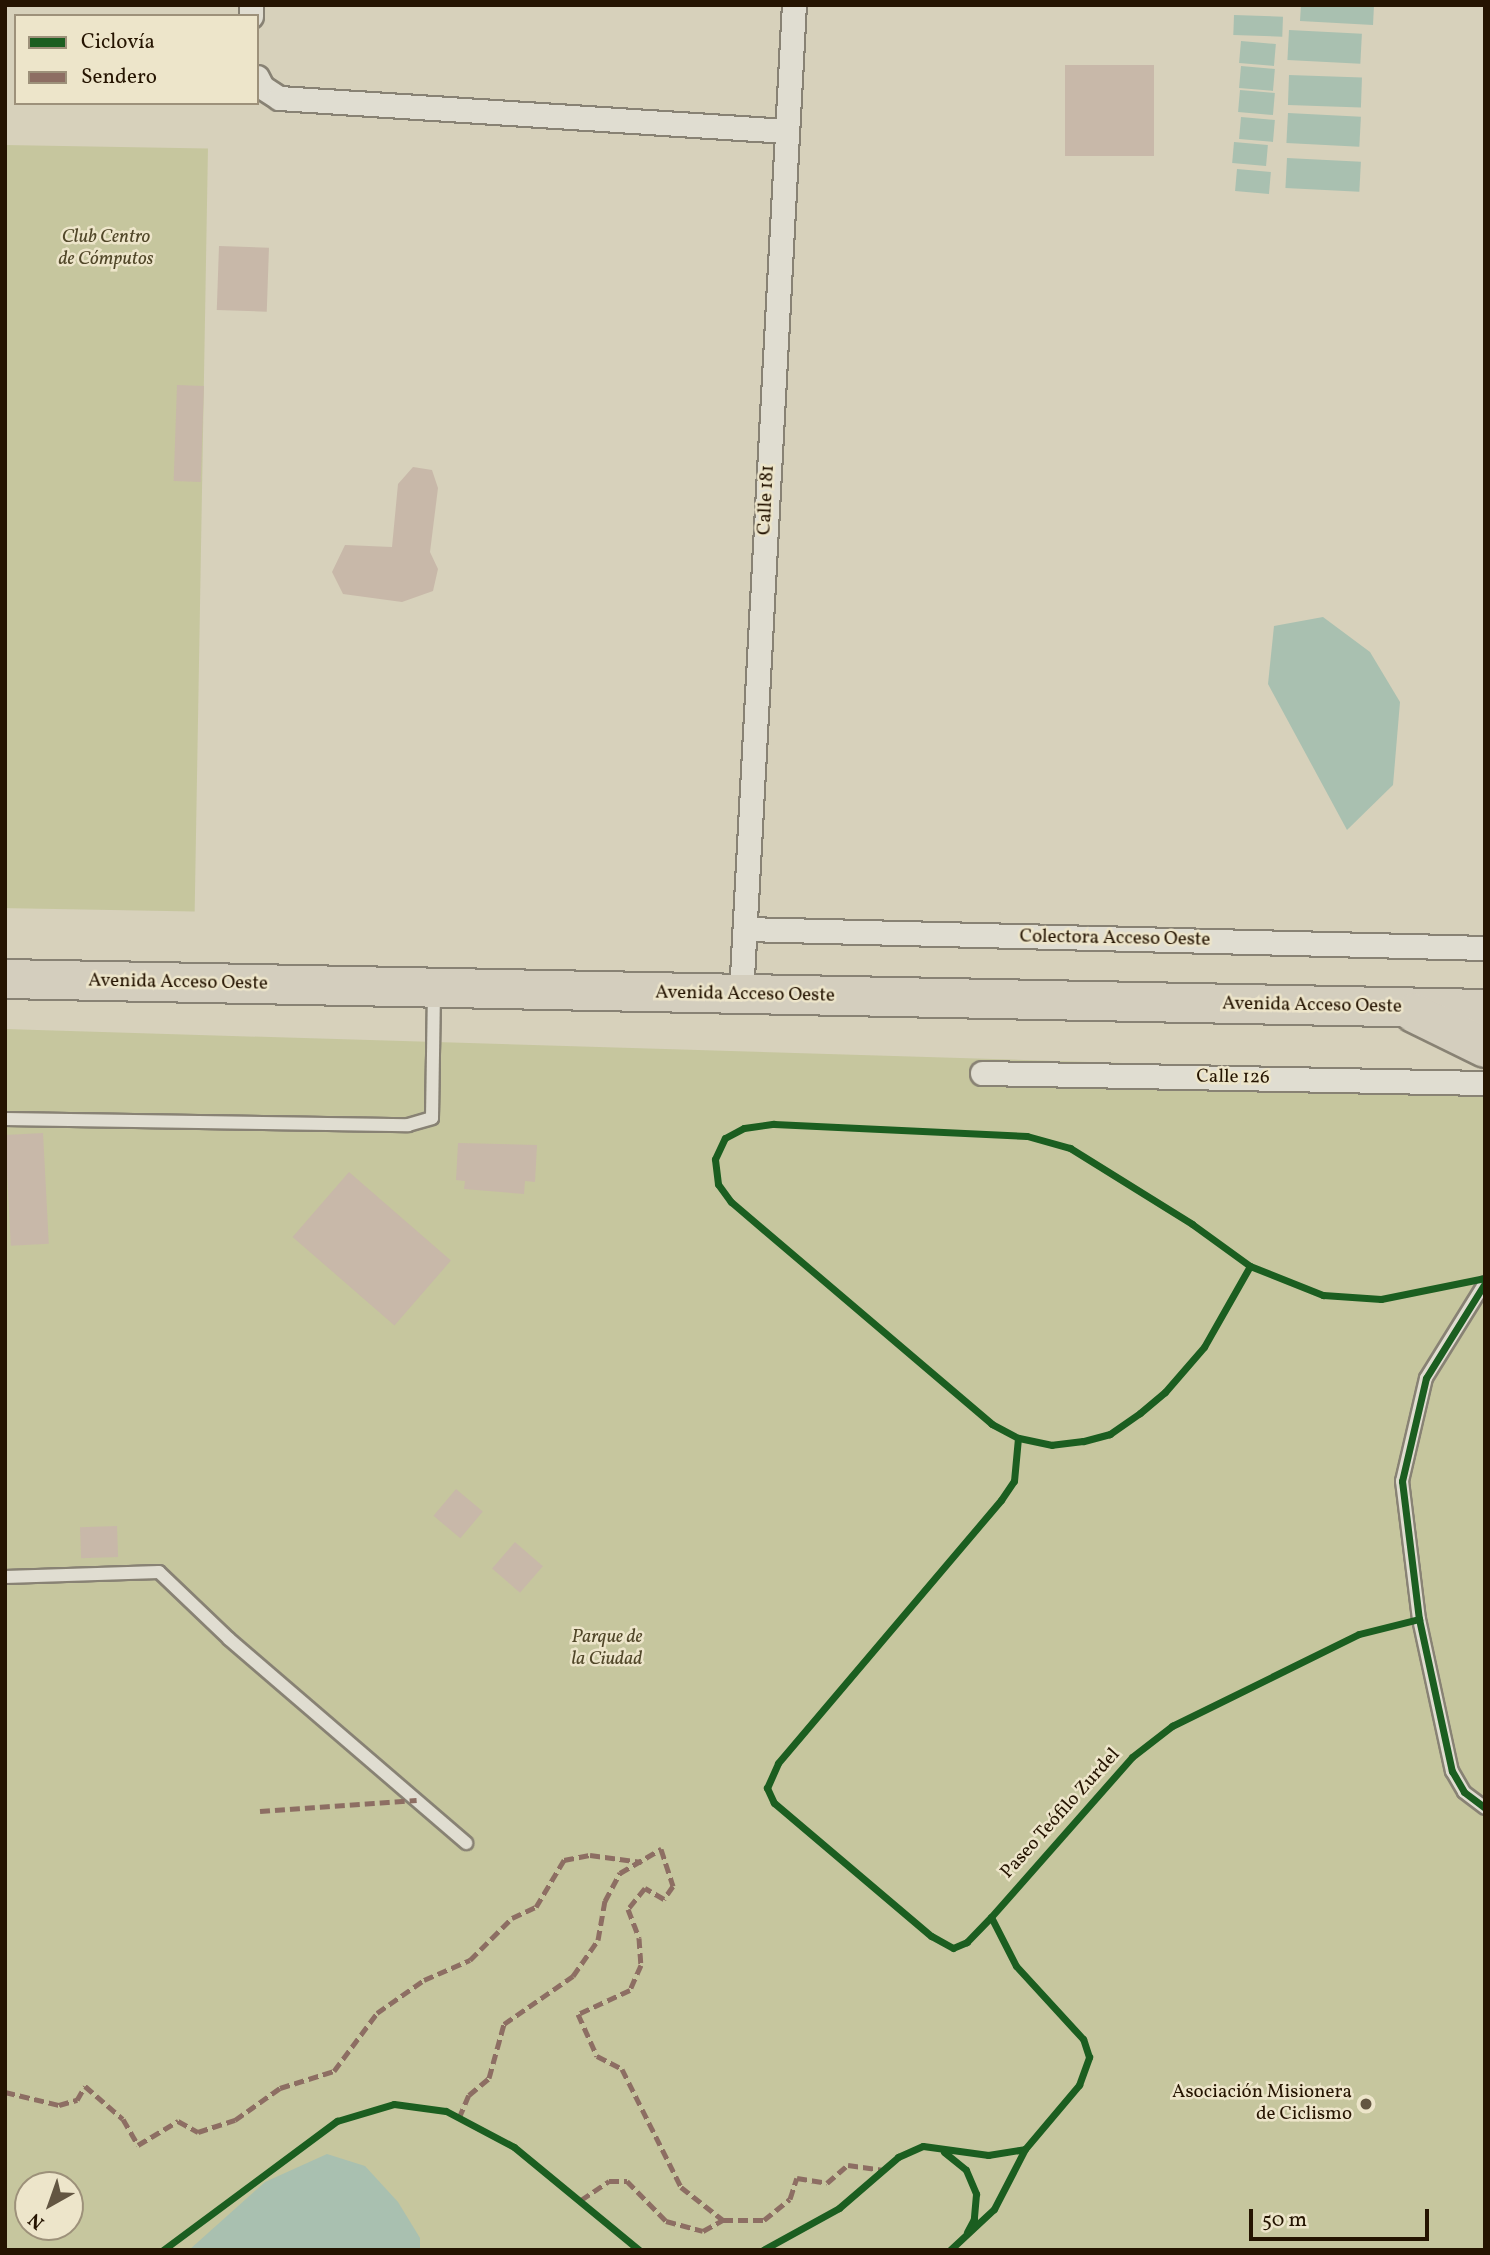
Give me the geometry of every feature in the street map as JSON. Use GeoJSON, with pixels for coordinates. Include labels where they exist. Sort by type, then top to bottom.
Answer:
{"type":"FeatureCollection","features":[{"type":"Feature","properties":{"kind":"highway","name":"Avenida Acceso Oeste"},"geometry":{"type":"LineString","coordinates":[[5,979],[1485,1009]]}},
{"type":"Feature","properties":{"kind":"highway"},"geometry":{"type":"LineString","coordinates":[[1403,1007],[1485,1048]]}},
{"type":"Feature","properties":{"kind":"street","name":"Calle 181"},"geometry":{"type":"LineString","coordinates":[[741,995],[794,5]]}},
{"type":"Feature","properties":{"kind":"street"},"geometry":{"type":"LineString","coordinates":[[259,82],[261,87],[279,98],[787,131]]}},
{"type":"Feature","properties":{"kind":"street","name":"Colectora Acceso Oeste"},"geometry":{"type":"LineString","coordinates":[[745,929],[1485,948]]}},
{"type":"Feature","properties":{"kind":"street","name":"Calle 126"},"geometry":{"type":"LineString","coordinates":[[982,1073],[1485,1083]]}},
{"type":"Feature","properties":{"kind":"lane"},"geometry":{"type":"LineString","coordinates":[[5,1119],[408,1125],[432,1118],[434,989]]}},
{"type":"Feature","properties":{"kind":"lane"},"geometry":{"type":"LineString","coordinates":[[1485,1283],[1426,1378],[1402,1481],[1419,1619],[1452,1771],[1464,1793],[1485,1808]]}},
{"type":"Feature","properties":{"kind":"lane"},"geometry":{"type":"LineString","coordinates":[[5,1577],[159,1572],[229,1639],[466,1843]]}},
{"type":"Feature","properties":{"kind":"green space","name":"Club Centro de Cómputos"},"geometry":{"type":"Polygon","coordinates":[[[5,145],[208,149],[195,911],[5,908],[5,145]]]}},
{"type":"Feature","properties":{"kind":"green space","name":"Parque de la Ciudad"},"geometry":{"type":"Polygon","coordinates":[[[5,1029],[1485,1074],[1485,2250],[5,2250],[5,1029]]]}},
{"type":"Feature","properties":{"kind":"shaded area"},"geometry":{"type":"Polygon","coordinates":[[[1301,5],[1374,5],[1373,25],[1300,21],[1301,5]]]}},
{"type":"Feature","properties":{"kind":"shaded area"},"geometry":{"type":"Polygon","coordinates":[[[1234,15],[1283,17],[1282,37],[1233,35],[1234,15]]]}},
{"type":"Feature","properties":{"kind":"shaded area"},"geometry":{"type":"Polygon","coordinates":[[[1289,30],[1362,34],[1360,64],[1287,60],[1289,30]]]}},
{"type":"Feature","properties":{"kind":"shaded area"},"geometry":{"type":"Polygon","coordinates":[[[1241,41],[1276,44],[1274,66],[1239,63],[1241,41]]]}},
{"type":"Feature","properties":{"kind":"shaded area"},"geometry":{"type":"Polygon","coordinates":[[[1241,66],[1275,69],[1273,91],[1239,88],[1241,66]]]}},
{"type":"Feature","properties":{"kind":"shaded area"},"geometry":{"type":"Polygon","coordinates":[[[1289,75],[1362,78],[1361,108],[1288,105],[1289,75]]]}},
{"type":"Feature","properties":{"kind":"shaded area"},"geometry":{"type":"Polygon","coordinates":[[[1240,90],[1275,93],[1273,115],[1238,112],[1240,90]]]}},
{"type":"Feature","properties":{"kind":"shaded area"},"geometry":{"type":"Polygon","coordinates":[[[1288,113],[1361,117],[1359,147],[1286,143],[1288,113]]]}},
{"type":"Feature","properties":{"kind":"shaded area"},"geometry":{"type":"Polygon","coordinates":[[[1241,117],[1275,120],[1273,142],[1239,139],[1241,117]]]}},
{"type":"Feature","properties":{"kind":"shaded area"},"geometry":{"type":"Polygon","coordinates":[[[1234,142],[1268,145],[1266,166],[1232,163],[1234,142]]]}},
{"type":"Feature","properties":{"kind":"shaded area"},"geometry":{"type":"Polygon","coordinates":[[[1287,158],[1361,162],[1359,192],[1285,188],[1287,158]]]}},
{"type":"Feature","properties":{"kind":"shaded area"},"geometry":{"type":"Polygon","coordinates":[[[1237,169],[1271,172],[1269,194],[1235,191],[1237,169]]]}},
{"type":"Feature","properties":{"kind":"shaded area"},"geometry":{"type":"Polygon","coordinates":[[[1323,617],[1370,652],[1400,702],[1393,785],[1347,830],[1268,684],[1274,626],[1323,617]]]}},
{"type":"Feature","properties":{"kind":"shaded area"},"geometry":{"type":"Polygon","coordinates":[[[327,2154],[365,2166],[398,2202],[420,2238],[420,2250],[189,2250],[265,2182],[327,2154]]]}},
{"type":"Feature","properties":{"kind":"building"},"geometry":{"type":"Polygon","coordinates":[[[1065,65],[1154,65],[1154,156],[1065,156],[1065,65]]]}},
{"type":"Feature","properties":{"kind":"building"},"geometry":{"type":"Polygon","coordinates":[[[219,246],[269,248],[267,312],[217,310],[219,246]]]}},
{"type":"Feature","properties":{"kind":"building"},"geometry":{"type":"Polygon","coordinates":[[[177,385],[204,386],[201,482],[174,481],[177,385]]]}},
{"type":"Feature","properties":{"kind":"building"},"geometry":{"type":"Polygon","coordinates":[[[413,467],[432,470],[438,488],[430,552],[438,569],[433,591],[402,602],[343,594],[332,572],[345,545],[392,547],[398,484],[413,467]]]}},
{"type":"Feature","properties":{"kind":"building"},"geometry":{"type":"Polygon","coordinates":[[[43,1133],[49,1244],[11,1246],[5,1135],[43,1133]]]}},
{"type":"Feature","properties":{"kind":"building"},"geometry":{"type":"Polygon","coordinates":[[[458,1143],[537,1145],[535,1182],[525,1181],[524,1194],[464,1189],[465,1181],[456,1180],[458,1143]]]}},
{"type":"Feature","properties":{"kind":"building"},"geometry":{"type":"Polygon","coordinates":[[[349,1172],[451,1261],[394,1325],[293,1237],[349,1172]]]}},
{"type":"Feature","properties":{"kind":"building"},"geometry":{"type":"Polygon","coordinates":[[[456,1489],[483,1511],[460,1538],[434,1516],[456,1489]]]}},
{"type":"Feature","properties":{"kind":"building"},"geometry":{"type":"Polygon","coordinates":[[[117,1526],[118,1557],[81,1558],[80,1527],[117,1526]]]}},
{"type":"Feature","properties":{"kind":"building"},"geometry":{"type":"Polygon","coordinates":[[[515,1542],[543,1566],[520,1593],[492,1568],[515,1542]]]}},
{"type":"Feature","properties":{"kind":"marked path"},"geometry":{"type":"LineString","coordinates":[[260,1811],[417,1800]]}},
{"type":"Feature","properties":{"kind":"marked path"},"geometry":{"type":"LineString","coordinates":[[459,2118],[469,2095],[489,2078],[504,2024],[573,1976],[598,1940],[605,1901],[620,1873],[661,1849],[673,1886],[664,1899],[645,1888],[628,1909],[639,1938],[641,1965],[630,1990],[578,2014],[597,2056],[622,2069],[681,2187],[723,2220],[764,2220],[790,2199],[797,2178],[827,2183],[848,2165],[884,2170]]}},
{"type":"Feature","properties":{"kind":"marked path"},"geometry":{"type":"LineString","coordinates":[[5,2092],[59,2105],[77,2100],[85,2086],[123,2119],[138,2145],[178,2121],[198,2132],[235,2120],[280,2088],[334,2071],[377,2013],[424,1980],[470,1960],[512,1918],[536,1907],[564,1860],[590,1855],[642,1862]]}},
{"type":"Feature","properties":{"kind":"marked path"},"geometry":{"type":"LineString","coordinates":[[581,2200],[609,2181],[627,2181],[666,2221],[703,2231],[723,2220]]}},
{"type":"Feature","properties":{"kind":"cycle path"},"geometry":{"type":"LineString","coordinates":[[1250,1266],[1204,1347],[1165,1392],[1110,1434],[1052,1445],[1018,1438],[992,1424],[731,1202],[718,1184],[715,1159],[725,1138],[744,1128],[774,1124],[1027,1136],[1070,1148],[1192,1224],[1250,1266],[1323,1295],[1381,1299],[1485,1278]]}},
{"type":"Feature","properties":{"kind":"cycle path"},"geometry":{"type":"LineString","coordinates":[[1485,1283],[1426,1378],[1402,1481],[1419,1619],[1452,1771],[1464,1792],[1485,1808]]}},
{"type":"Feature","properties":{"kind":"cycle path"},"geometry":{"type":"LineString","coordinates":[[991,1917],[967,1942],[953,1948],[931,1936],[774,1803],[767,1788],[778,1763],[1001,1500],[1014,1481],[1018,1438]]}},
{"type":"Feature","properties":{"kind":"cycle path","name":"Paseo Teófilo Zurdel"},"geometry":{"type":"LineString","coordinates":[[1025,2149],[1079,2085],[1089,2057],[1083,2039],[1016,1966],[991,1917],[1132,1757],[1172,1726],[1359,1634],[1419,1619]]}},
{"type":"Feature","properties":{"kind":"cycle path"},"geometry":{"type":"LineString","coordinates":[[163,2250],[337,2121],[394,2104],[446,2111],[514,2147],[639,2250]]}},
{"type":"Feature","properties":{"kind":"cycle path"},"geometry":{"type":"LineString","coordinates":[[763,2250],[839,2208],[898,2157],[923,2146],[988,2155],[1025,2149],[994,2209],[950,2250]]}},
{"type":"Feature","properties":{"kind":"cycle path"},"geometry":{"type":"LineString","coordinates":[[944,2152],[966,2170],[976,2194],[974,2219],[967,2232]]}},
{"type":"Feature","properties":{"kind":"place","name":"Asociación Misionera de Ciclismo"},"geometry":{"type":"Point","coordinates":[1366,2104]}}]}
